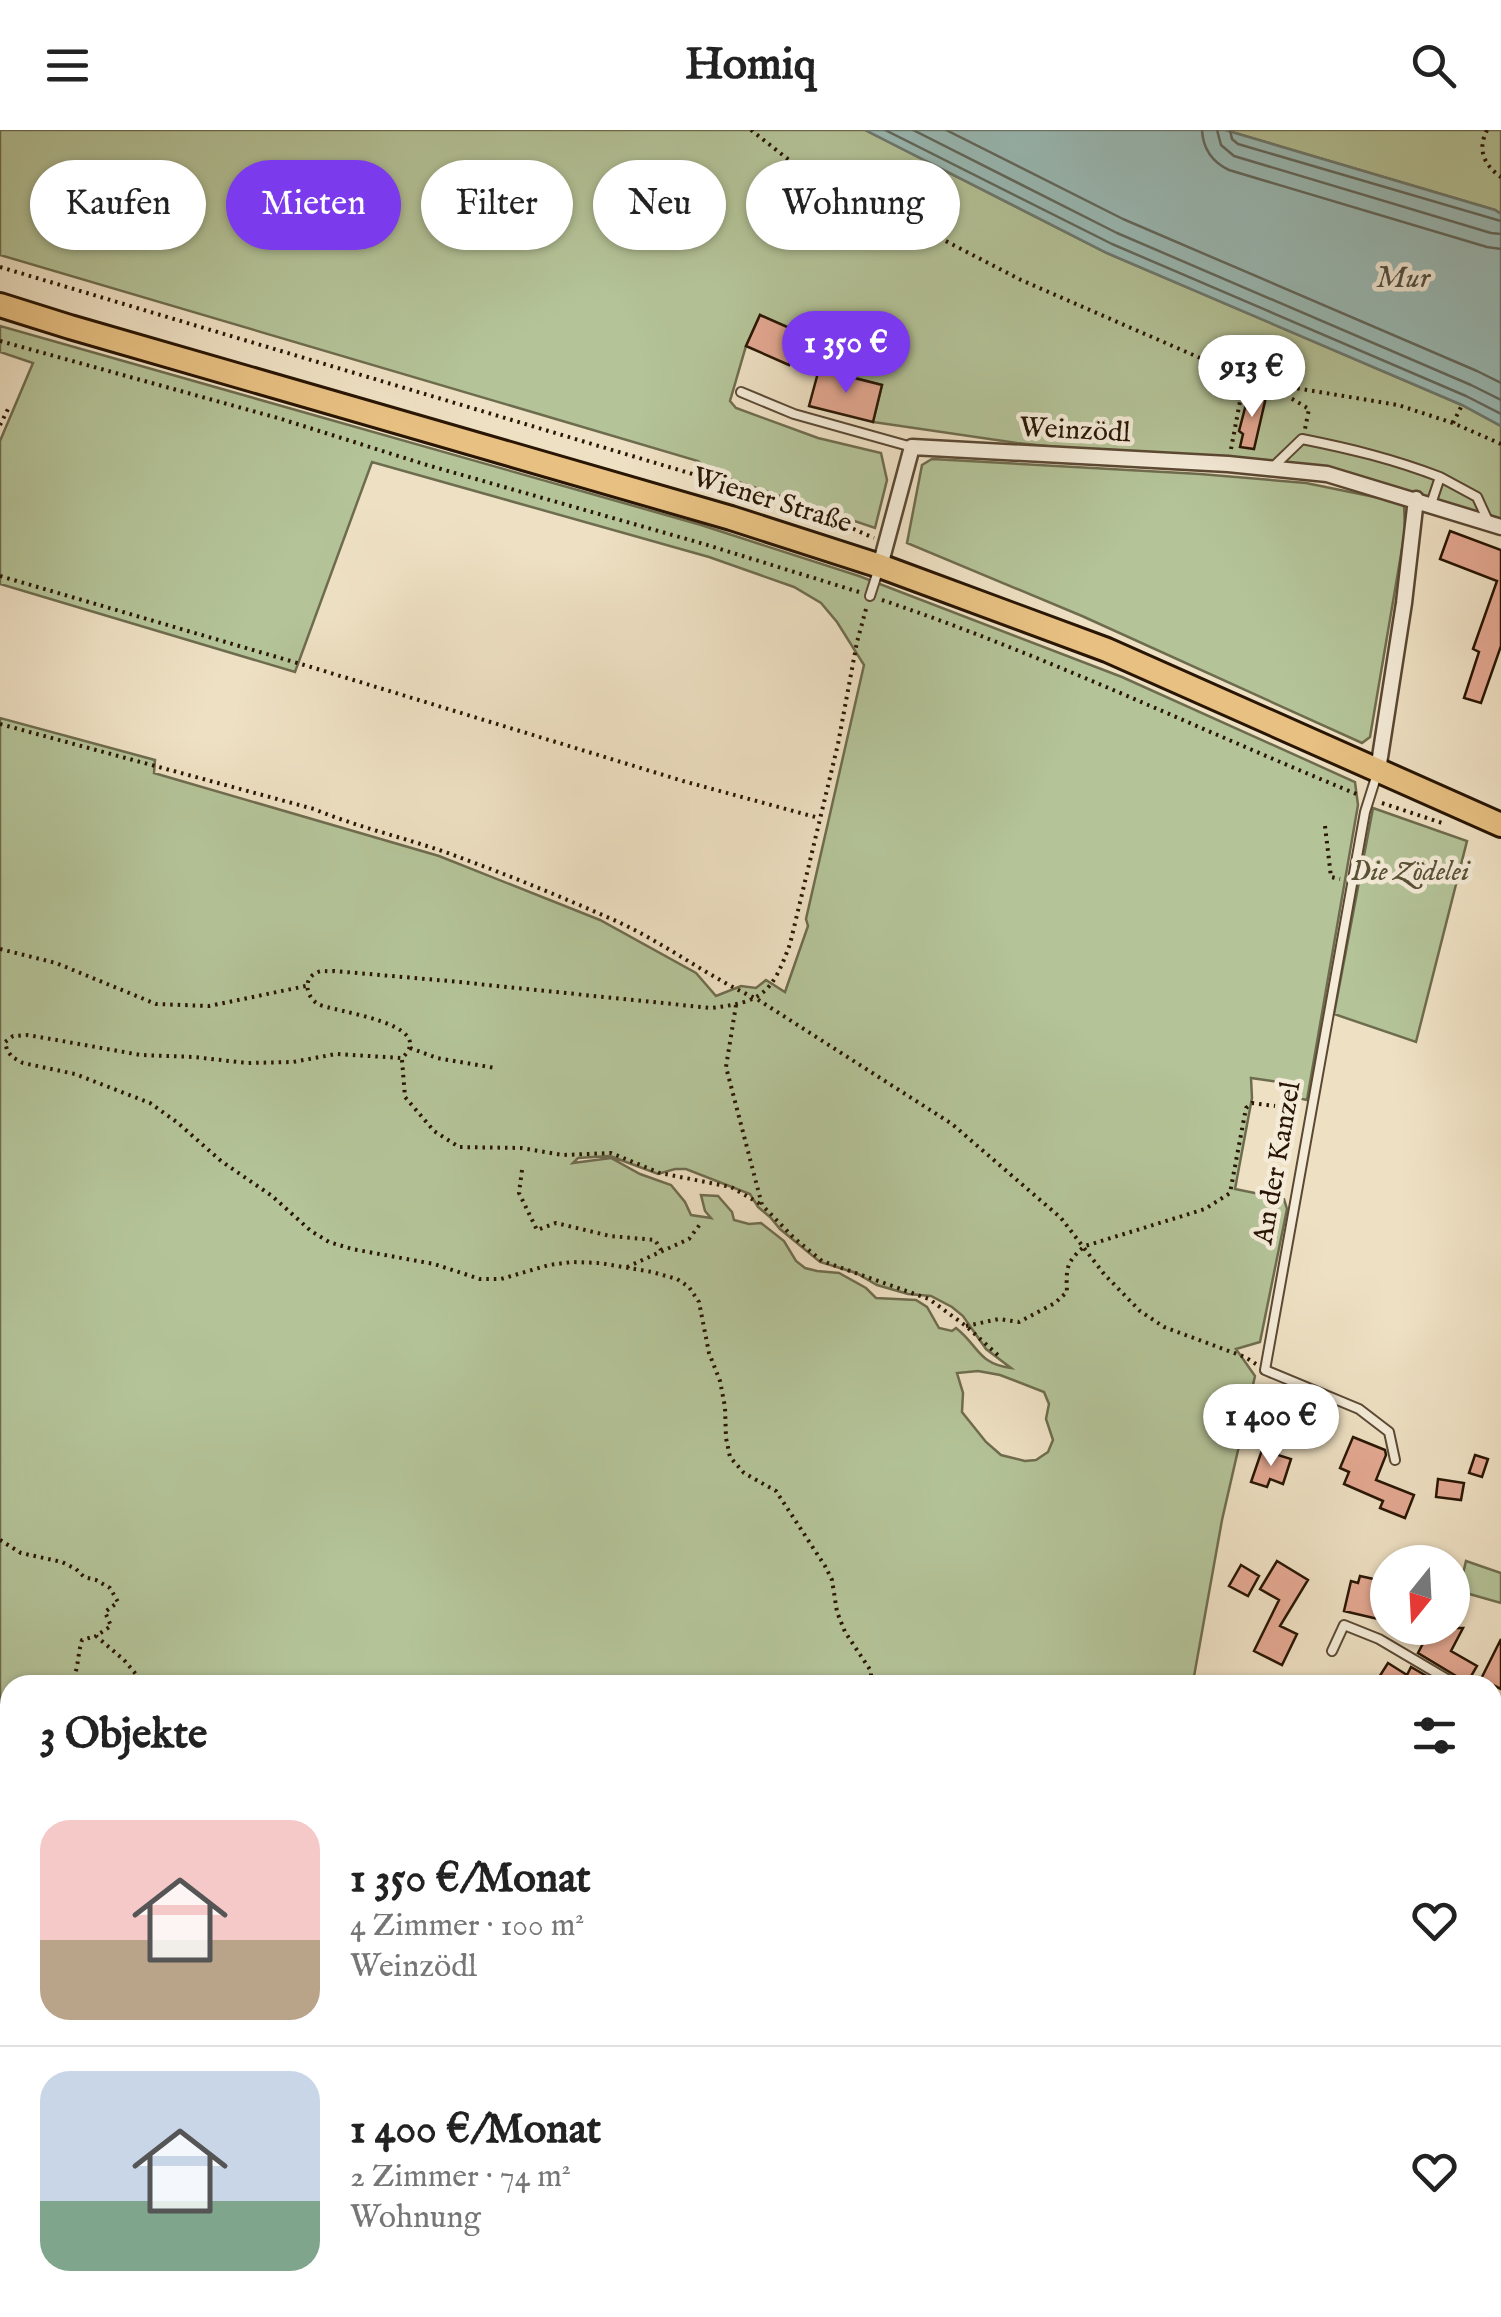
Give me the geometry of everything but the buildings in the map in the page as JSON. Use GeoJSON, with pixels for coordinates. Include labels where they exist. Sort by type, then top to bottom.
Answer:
{"type":"FeatureCollection","features":[{"type":"Feature","properties":{"kind":"main road","name":"Wiener Straße"},"geometry":{"type":"LineString","coordinates":[[0,305],[731,518],[880,566],[1107,650],[1500,824]]}},
{"type":"Feature","properties":{"kind":"street"},"geometry":{"type":"LineString","coordinates":[[880,566],[912,447]]}},
{"type":"Feature","properties":{"kind":"street","name":"Weinzödl"},"geometry":{"type":"LineString","coordinates":[[912,447],[1228,464],[1328,474],[1497,525]]}},
{"type":"Feature","properties":{"kind":"street"},"geometry":{"type":"LineString","coordinates":[[1378,770],[1423,502]]}},
{"type":"Feature","properties":{"kind":"lane"},"geometry":{"type":"LineString","coordinates":[[741,392],[794,414],[912,447]]}},
{"type":"Feature","properties":{"kind":"lane"},"geometry":{"type":"LineString","coordinates":[[1272,468],[1302,438],[1395,460],[1477,496],[1497,525]]}},
{"type":"Feature","properties":{"kind":"lane"},"geometry":{"type":"LineString","coordinates":[[1423,502],[1440,477]]}},
{"type":"Feature","properties":{"kind":"lane"},"geometry":{"type":"LineString","coordinates":[[870,596],[880,566]]}},
{"type":"Feature","properties":{"kind":"lane","name":"An der Kanzel"},"geometry":{"type":"LineString","coordinates":[[1265,1370],[1364,812],[1378,770]]}},
{"type":"Feature","properties":{"kind":"lane"},"geometry":{"type":"LineString","coordinates":[[1265,1370],[1359,1409],[1389,1432],[1395,1460]]}},
{"type":"Feature","properties":{"kind":"lane"},"geometry":{"type":"LineString","coordinates":[[1332,1651],[1344,1625],[1379,1639],[1440,1675]]}},
{"type":"Feature","properties":{"kind":"path"},"geometry":{"type":"LineString","coordinates":[[751,130],[789,160],[1021,280],[1253,381],[1398,405],[1453,422],[1501,444]]}},
{"type":"Feature","properties":{"kind":"path"},"geometry":{"type":"LineString","coordinates":[[1487,130],[1482,152],[1490,169],[1501,173]]}},
{"type":"Feature","properties":{"kind":"path"},"geometry":{"type":"LineString","coordinates":[[0,341],[278,418],[920,612],[1104,685],[1369,799],[1452,826]]}},
{"type":"Feature","properties":{"kind":"path"},"geometry":{"type":"LineString","coordinates":[[1228,464],[1242,390],[1253,381]]}},
{"type":"Feature","properties":{"kind":"path"},"geometry":{"type":"LineString","coordinates":[[1282,385],[1289,397],[1309,410],[1302,438]]}},
{"type":"Feature","properties":{"kind":"path"},"geometry":{"type":"LineString","coordinates":[[1453,422],[1462,405]]}},
{"type":"Feature","properties":{"kind":"path"},"geometry":{"type":"LineString","coordinates":[[0,425],[8,409]]}},
{"type":"Feature","properties":{"kind":"path"},"geometry":{"type":"LineString","coordinates":[[0,576],[818,818]]}},
{"type":"Feature","properties":{"kind":"path"},"geometry":{"type":"LineString","coordinates":[[870,596],[790,944],[780,970],[757,999],[712,1008],[334,972],[317,972],[306,986],[308,995],[318,1004],[387,1022],[402,1031],[410,1048],[402,1058],[405,1096],[434,1131],[458,1147],[521,1148],[563,1155],[611,1153],[660,1172],[731,1187],[762,1206],[822,1261],[929,1298],[1000,1358]]}},
{"type":"Feature","properties":{"kind":"path"},"geometry":{"type":"LineString","coordinates":[[0,724],[314,809],[352,825],[458,857],[621,923],[757,999],[952,1124],[1060,1218],[1140,1312],[1164,1327],[1245,1356],[1265,1370]]}},
{"type":"Feature","properties":{"kind":"path"},"geometry":{"type":"LineString","coordinates":[[1325,826],[1331,877]]}},
{"type":"Feature","properties":{"kind":"path"},"geometry":{"type":"LineString","coordinates":[[0,949],[56,963],[156,1004],[209,1006],[306,986]]}},
{"type":"Feature","properties":{"kind":"path"},"geometry":{"type":"LineString","coordinates":[[736,1005],[726,1067],[762,1206]]}},
{"type":"Feature","properties":{"kind":"path"},"geometry":{"type":"LineString","coordinates":[[402,1058],[336,1054],[293,1062],[247,1064],[124,1052],[28,1035],[13,1036],[3,1049],[23,1062],[75,1074],[150,1103],[329,1242],[434,1264],[480,1279],[501,1279],[572,1262],[627,1267],[677,1279],[698,1302],[720,1381],[730,1457],[744,1472],[776,1491],[825,1566],[832,1580],[836,1612],[871,1675]]}},
{"type":"Feature","properties":{"kind":"path"},"geometry":{"type":"LineString","coordinates":[[410,1048],[438,1058],[495,1068]]}},
{"type":"Feature","properties":{"kind":"path"},"geometry":{"type":"LineString","coordinates":[[966,1326],[999,1318],[1019,1322],[1067,1292],[1066,1270],[1084,1246],[1206,1209],[1230,1193],[1246,1108],[1252,1103],[1276,1106]]}},
{"type":"Feature","properties":{"kind":"path"},"geometry":{"type":"LineString","coordinates":[[522,1170],[519,1193],[536,1230],[556,1223],[610,1236],[656,1240],[661,1250]]}},
{"type":"Feature","properties":{"kind":"path"},"geometry":{"type":"LineString","coordinates":[[627,1267],[689,1238],[701,1223]]}},
{"type":"Feature","properties":{"kind":"path"},"geometry":{"type":"LineString","coordinates":[[0,1540],[22,1554],[76,1569],[84,1577],[110,1588],[118,1602],[105,1612],[111,1626],[82,1640],[76,1675]]}},
{"type":"Feature","properties":{"kind":"path"},"geometry":{"type":"LineString","coordinates":[[96,1636],[136,1675]]}},
{"type":"Feature","properties":{"kind":"green space"},"geometry":{"type":"Polygon","coordinates":[[[0,130],[865,130],[924,160],[746,160],[746,250],[960,250],[960,178],[1107,253],[1462,405],[1501,426],[1501,527],[1327,474],[1017,443],[873,422],[882,385],[819,369],[821,361],[803,334],[760,315],[746,346],[730,401],[736,408],[818,438],[881,453],[887,480],[875,528],[712,473],[698,461],[0,255],[0,130]]]}},
{"type":"Feature","properties":{"kind":"green space"},"geometry":{"type":"Polygon","coordinates":[[[1225,130],[1501,130],[1501,214],[1495,210],[1225,130]]]}},
{"type":"Feature","properties":{"kind":"green space"},"geometry":{"type":"Polygon","coordinates":[[[0,326],[701,525],[859,576],[1122,677],[1355,782],[1358,805],[1307,1100],[1298,1098],[1300,1085],[1251,1078],[1252,1098],[1235,1189],[1284,1199],[1287,1209],[1260,1342],[1236,1349],[1255,1376],[1222,1520],[1194,1675],[0,1675],[0,718],[155,760],[154,773],[439,856],[600,920],[696,973],[716,996],[741,986],[756,988],[766,980],[785,992],[808,926],[806,919],[864,665],[821,603],[794,587],[709,557],[372,462],[295,672],[0,584],[0,441],[33,363],[0,352],[0,326]],[[610,1156],[578,1158],[573,1163],[611,1158],[671,1185],[691,1215],[711,1218],[701,1195],[718,1196],[734,1220],[761,1223],[784,1241],[805,1268],[839,1273],[876,1298],[916,1300],[927,1307],[939,1328],[956,1328],[985,1358],[1011,1368],[986,1349],[952,1307],[931,1296],[877,1285],[856,1273],[820,1262],[780,1229],[750,1194],[686,1169],[658,1174],[610,1156]],[[957,1373],[963,1393],[962,1412],[1001,1455],[1036,1460],[1048,1452],[1053,1440],[1046,1419],[1049,1404],[1044,1392],[1000,1375],[957,1373]]]}},
{"type":"Feature","properties":{"kind":"green space"},"geometry":{"type":"Polygon","coordinates":[[[932,459],[1306,483],[1404,503],[1405,531],[1370,737],[1362,743],[1082,616],[907,543],[922,465],[932,459]]]}},
{"type":"Feature","properties":{"kind":"green space","name":"Die Zödelei"},"geometry":{"type":"Polygon","coordinates":[[[1373,808],[1467,841],[1416,1042],[1334,1014],[1373,808]]]}},
{"type":"Feature","properties":{"kind":"green space"},"geometry":{"type":"Polygon","coordinates":[[[1470,1562],[1501,1573],[1501,1603],[1470,1594],[1470,1562]]]}},
{"type":"Feature","properties":{"kind":"water","name":"Mur"},"geometry":{"type":"Polygon","coordinates":[[[865,130],[1225,130],[1495,210],[1501,214],[1501,426],[1462,405],[1107,253],[960,178],[960,160],[924,160],[865,130]]]}}]}
